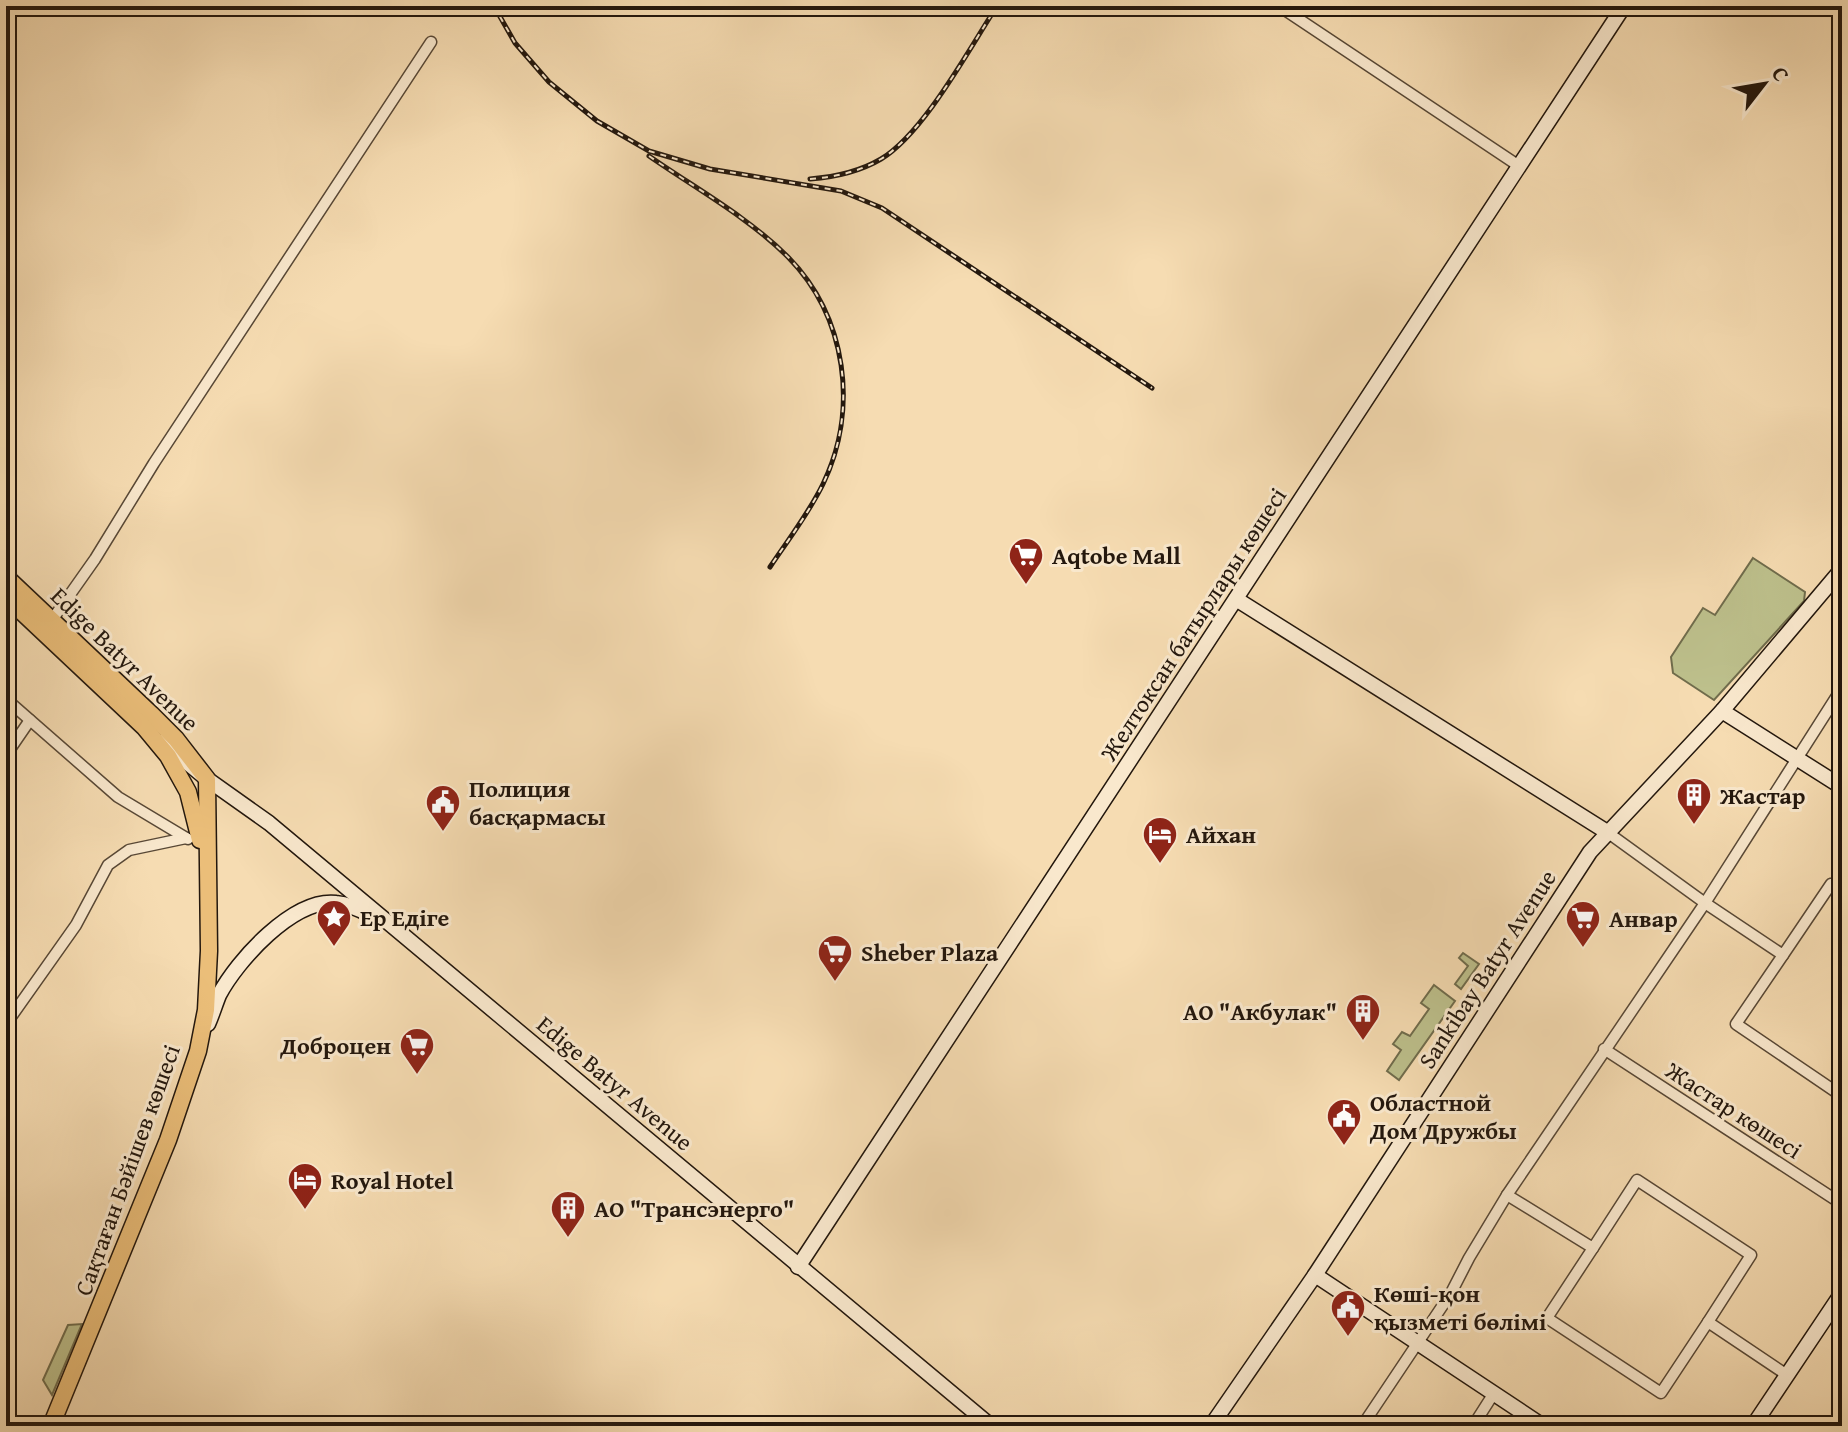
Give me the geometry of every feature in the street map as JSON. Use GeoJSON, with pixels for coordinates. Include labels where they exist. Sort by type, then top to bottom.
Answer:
{"type":"FeatureCollection","features":[{"type":"Feature","properties":{"kind":"main road","name":"Edige Batyr Avenue"},"geometry":{"type":"LineString","coordinates":[[6,577],[158,720],[207,779]]}},
{"type":"Feature","properties":{"kind":"main road","name":"Edige Batyr Avenue"},"geometry":{"type":"LineString","coordinates":[[6,597],[144,727]]}},
{"type":"Feature","properties":{"kind":"main road"},"geometry":{"type":"LineString","coordinates":[[144,727],[179,773],[195,815],[194,841],[208,875]]}},
{"type":"Feature","properties":{"kind":"main road","name":"Сақтаған Бәйішев көшесі"},"geometry":{"type":"LineString","coordinates":[[51,1426],[168,1140],[198,1051],[206,1010],[207,779]]}},
{"type":"Feature","properties":{"kind":"street"},"geometry":{"type":"LineString","coordinates":[[1279,6],[1519,166]]}},
{"type":"Feature","properties":{"kind":"street","name":"Желтоксан батырлары көшесі"},"geometry":{"type":"LineString","coordinates":[[798,1267],[1624,6]]}},
{"type":"Feature","properties":{"kind":"street"},"geometry":{"type":"LineString","coordinates":[[52,620],[95,559],[154,463],[431,42]]}},
{"type":"Feature","properties":{"kind":"street","name":"Sankibay Batyr Avenue"},"geometry":{"type":"LineString","coordinates":[[1211,1426],[1315,1275],[1590,852],[1722,711],[1842,569]]}},
{"type":"Feature","properties":{"kind":"street"},"geometry":{"type":"LineString","coordinates":[[1236,599],[1607,832],[1783,955]]}},
{"type":"Feature","properties":{"kind":"street"},"geometry":{"type":"LineString","coordinates":[[1362,1426],[1451,1293],[1507,1195],[1705,903],[1842,688]]}},
{"type":"Feature","properties":{"kind":"street"},"geometry":{"type":"LineString","coordinates":[[6,699],[118,797],[194,841]]}},
{"type":"Feature","properties":{"kind":"street"},"geometry":{"type":"LineString","coordinates":[[1722,711],[1842,787]]}},
{"type":"Feature","properties":{"kind":"street"},"geometry":{"type":"LineString","coordinates":[[6,755],[30,720]]}},
{"type":"Feature","properties":{"kind":"street","name":"Edige Batyr Avenue"},"geometry":{"type":"LineString","coordinates":[[144,727],[207,779],[269,823],[991,1426]]}},
{"type":"Feature","properties":{"kind":"street"},"geometry":{"type":"LineString","coordinates":[[6,1024],[76,925],[108,865],[129,850],[194,841]]}},
{"type":"Feature","properties":{"kind":"street"},"geometry":{"type":"LineString","coordinates":[[1842,892],[1831,884],[1736,1024],[1842,1096]]}},
{"type":"Feature","properties":{"kind":"street"},"geometry":{"type":"LineString","coordinates":[[198,1051],[220,995],[236,969],[284,922],[315,905],[336,903],[362,911],[391,927]]}},
{"type":"Feature","properties":{"kind":"street","name":"Жастар көшесі"},"geometry":{"type":"LineString","coordinates":[[1604,1049],[1842,1204]]}},
{"type":"Feature","properties":{"kind":"street"},"geometry":{"type":"LineString","coordinates":[[1637,1180],[1751,1255],[1661,1393],[1547,1318],[1593,1248],[1637,1180]]}},
{"type":"Feature","properties":{"kind":"street"},"geometry":{"type":"LineString","coordinates":[[1507,1195],[1593,1248]]}},
{"type":"Feature","properties":{"kind":"street"},"geometry":{"type":"LineString","coordinates":[[1315,1275],[1543,1426]]}},
{"type":"Feature","properties":{"kind":"street"},"geometry":{"type":"LineString","coordinates":[[1753,1426],[1842,1293]]}},
{"type":"Feature","properties":{"kind":"street"},"geometry":{"type":"LineString","coordinates":[[1708,1322],[1787,1375]]}},
{"type":"Feature","properties":{"kind":"street"},"geometry":{"type":"LineString","coordinates":[[1473,1426],[1494,1393]]}},
{"type":"Feature","properties":{"kind":"green space"},"geometry":{"type":"Polygon","coordinates":[[[1753,558],[1805,592],[1804,601],[1714,700],[1673,673],[1671,657],[1703,608],[1715,615],[1753,558]]]}},
{"type":"Feature","properties":{"kind":"green space"},"geometry":{"type":"Polygon","coordinates":[[[1463,953],[1479,964],[1461,989],[1455,984],[1468,966],[1459,958],[1463,953]]]}},
{"type":"Feature","properties":{"kind":"green space"},"geometry":{"type":"Polygon","coordinates":[[[1434,985],[1455,1001],[1399,1080],[1387,1071],[1401,1050],[1393,1044],[1402,1032],[1410,1036],[1429,1009],[1421,1003],[1434,985]]]}},
{"type":"Feature","properties":{"kind":"green space"},"geometry":{"type":"Polygon","coordinates":[[[82,1324],[52,1395],[43,1380],[68,1325],[82,1324]]]}},
{"type":"Feature","properties":{"kind":"railway"},"geometry":{"type":"LineString","coordinates":[[494,6],[515,43],[549,82],[597,121],[649,151],[710,169],[841,191],[882,208],[1152,388]]}},
{"type":"Feature","properties":{"kind":"railway"},"geometry":{"type":"LineString","coordinates":[[810,179],[864,167],[897,147],[945,89],[997,6]]}},
{"type":"Feature","properties":{"kind":"railway"},"geometry":{"type":"LineString","coordinates":[[649,156],[739,216],[788,257],[808,281],[823,307],[834,336],[841,365],[843,395],[841,426],[834,455],[823,484],[770,567]]}},
{"type":"Feature","properties":{"kind":"place","name":"Aqtobe Mall"},"geometry":{"type":"Point","coordinates":[1026,586]}},
{"type":"Feature","properties":{"kind":"place","name":"Жастар"},"geometry":{"type":"Point","coordinates":[1694,826]}},
{"type":"Feature","properties":{"kind":"place","name":"Полиция басқармасы"},"geometry":{"type":"Point","coordinates":[443,833]}},
{"type":"Feature","properties":{"kind":"place","name":"Айхан"},"geometry":{"type":"Point","coordinates":[1160,865]}},
{"type":"Feature","properties":{"kind":"place","name":"Ер Едіге"},"geometry":{"type":"Point","coordinates":[334,948]}},
{"type":"Feature","properties":{"kind":"place","name":"Анвар"},"geometry":{"type":"Point","coordinates":[1583,949]}},
{"type":"Feature","properties":{"kind":"place","name":"Sheber Plaza"},"geometry":{"type":"Point","coordinates":[835,983]}},
{"type":"Feature","properties":{"kind":"place","name":"АО \"Акбулак\""},"geometry":{"type":"Point","coordinates":[1363,1042]}},
{"type":"Feature","properties":{"kind":"place","name":"Доброцен"},"geometry":{"type":"Point","coordinates":[417,1076]}},
{"type":"Feature","properties":{"kind":"place","name":"Областной Дом Дружбы"},"geometry":{"type":"Point","coordinates":[1344,1147]}},
{"type":"Feature","properties":{"kind":"place","name":"Royal Hotel"},"geometry":{"type":"Point","coordinates":[305,1211]}},
{"type":"Feature","properties":{"kind":"place","name":"АО \"Трансэнерго\""},"geometry":{"type":"Point","coordinates":[568,1239]}},
{"type":"Feature","properties":{"kind":"place","name":"Көші-қон қызметі бөлімі"},"geometry":{"type":"Point","coordinates":[1348,1338]}}]}
